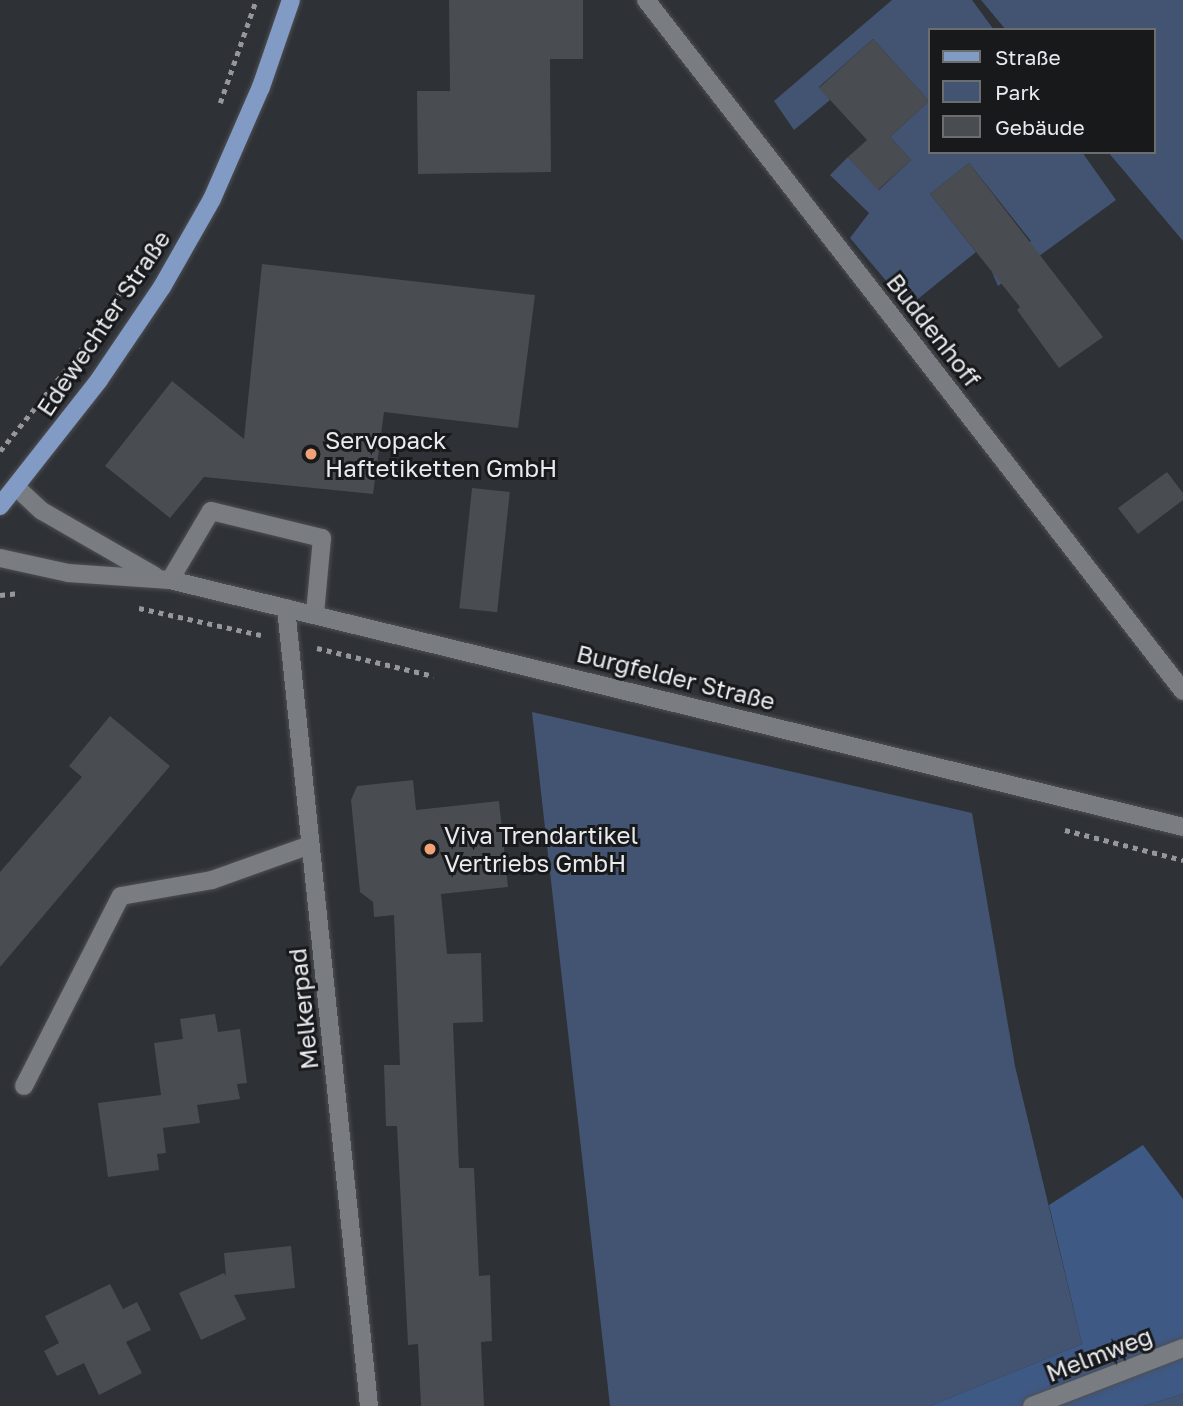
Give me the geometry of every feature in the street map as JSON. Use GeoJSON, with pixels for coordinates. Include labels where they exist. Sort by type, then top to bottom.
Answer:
{"type":"FeatureCollection","features":[{"type":"Feature","properties":{"kind":"main road","name":"Edewechter Straße"},"geometry":{"type":"LineString","coordinates":[[0,506],[99,380],[162,287],[212,199],[261,87],[292,0]]}},
{"type":"Feature","properties":{"kind":"street","name":"Buddenhoff"},"geometry":{"type":"LineString","coordinates":[[646,0],[1183,691]]}},
{"type":"Feature","properties":{"kind":"street","name":"Burgfelder Straße"},"geometry":{"type":"LineString","coordinates":[[16,487],[42,511],[164,579]]}},
{"type":"Feature","properties":{"kind":"street"},"geometry":{"type":"LineString","coordinates":[[164,579],[211,511],[322,538],[315,614]]}},
{"type":"Feature","properties":{"kind":"street","name":"Burgfelder Straße"},"geometry":{"type":"LineString","coordinates":[[0,558],[68,573],[164,579],[1183,827]]}},
{"type":"Feature","properties":{"kind":"street","name":"Melkerpad"},"geometry":{"type":"LineString","coordinates":[[286,608],[369,1406]]}},
{"type":"Feature","properties":{"kind":"street"},"geometry":{"type":"LineString","coordinates":[[24,1086],[121,896],[212,880],[310,845]]}},
{"type":"Feature","properties":{"kind":"street","name":"Melmweg"},"geometry":{"type":"LineString","coordinates":[[1032,1406],[1183,1348]]}},
{"type":"Feature","properties":{"kind":"path"},"geometry":{"type":"LineString","coordinates":[[218,108],[233,73],[256,0]]}},
{"type":"Feature","properties":{"kind":"path"},"geometry":{"type":"LineString","coordinates":[[0,451],[73,360],[145,255]]}},
{"type":"Feature","properties":{"kind":"path"},"geometry":{"type":"LineString","coordinates":[[0,595],[22,594]]}},
{"type":"Feature","properties":{"kind":"path"},"geometry":{"type":"LineString","coordinates":[[131,606],[438,677]]}},
{"type":"Feature","properties":{"kind":"path"},"geometry":{"type":"LineString","coordinates":[[1055,827],[1183,860]]}},
{"type":"Feature","properties":{"kind":"green space"},"geometry":{"type":"Polygon","coordinates":[[[892,0],[972,0],[993,28],[928,28],[928,100],[873,39],[819,87],[830,100],[794,130],[774,101],[892,0]]]}},
{"type":"Feature","properties":{"kind":"green space"},"geometry":{"type":"Polygon","coordinates":[[[981,0],[1183,0],[1183,241],[1110,154],[1155,154],[1155,28],[1004,28],[981,0]]]}},
{"type":"Feature","properties":{"kind":"green space"},"geometry":{"type":"Polygon","coordinates":[[[928,102],[928,154],[1083,154],[1116,200],[998,286],[992,272],[1031,241],[969,163],[930,194],[976,252],[908,307],[850,238],[869,213],[830,175],[848,157],[879,190],[911,160],[890,137],[928,102]]]}},
{"type":"Feature","properties":{"kind":"green space"},"geometry":{"type":"Polygon","coordinates":[[[532,712],[972,813],[1015,1066],[1082,1344],[930,1406],[610,1406],[532,712]]]}},
{"type":"Feature","properties":{"kind":"green space"},"geometry":{"type":"Polygon","coordinates":[[[1183,1394],[1183,1406],[1143,1406],[1183,1394]]]}},
{"type":"Feature","properties":{"kind":"shaded area"},"geometry":{"type":"Polygon","coordinates":[[[1143,1145],[1183,1199],[1183,1394],[1143,1406],[930,1406],[1082,1344],[1049,1205],[1143,1145]]]}},
{"type":"Feature","properties":{"kind":"building"},"geometry":{"type":"Polygon","coordinates":[[[449,0],[583,0],[583,59],[550,59],[551,172],[418,174],[417,91],[450,91],[449,0]]]}},
{"type":"Feature","properties":{"kind":"building"},"geometry":{"type":"Polygon","coordinates":[[[873,39],[928,100],[890,137],[911,160],[878,190],[848,157],[867,140],[819,88],[873,39]]]}},
{"type":"Feature","properties":{"kind":"building"},"geometry":{"type":"Polygon","coordinates":[[[969,163],[1103,337],[1059,368],[1017,310],[1020,307],[930,194],[969,163]]]}},
{"type":"Feature","properties":{"kind":"building","name":"Servopack Haftetiketten GmbH"},"geometry":{"type":"Polygon","coordinates":[[[262,264],[535,295],[518,428],[384,412],[373,494],[204,477],[170,518],[105,466],[172,381],[244,439],[262,264]]]}},
{"type":"Feature","properties":{"kind":"building"},"geometry":{"type":"Polygon","coordinates":[[[1167,472],[1183,493],[1183,500],[1138,534],[1118,508],[1167,472]]]}},
{"type":"Feature","properties":{"kind":"building"},"geometry":{"type":"Polygon","coordinates":[[[472,488],[510,492],[497,612],[459,608],[472,488]]]}},
{"type":"Feature","properties":{"kind":"building"},"geometry":{"type":"Polygon","coordinates":[[[110,716],[170,766],[0,967],[0,872],[82,777],[69,766],[110,716]]]}},
{"type":"Feature","properties":{"kind":"building"},"geometry":{"type":"Polygon","coordinates":[[[413,780],[416,810],[499,801],[508,887],[441,894],[447,954],[481,953],[483,1022],[453,1023],[459,1168],[474,1168],[479,1276],[490,1275],[492,1341],[481,1342],[484,1406],[421,1406],[418,1344],[408,1345],[397,1126],[386,1126],[384,1065],[400,1065],[394,915],[374,917],[373,902],[360,892],[351,800],[357,786],[413,780]]]}},
{"type":"Feature","properties":{"kind":"building"},"geometry":{"type":"Polygon","coordinates":[[[215,1014],[218,1032],[240,1029],[247,1083],[237,1084],[240,1099],[197,1105],[200,1123],[163,1128],[166,1153],[157,1154],[159,1170],[108,1177],[98,1103],[161,1095],[154,1043],[183,1039],[180,1019],[215,1014]]]}},
{"type":"Feature","properties":{"kind":"building"},"geometry":{"type":"Polygon","coordinates":[[[291,1246],[295,1288],[234,1295],[246,1319],[201,1340],[179,1293],[224,1273],[226,1276],[224,1253],[291,1246]]]}},
{"type":"Feature","properties":{"kind":"building"},"geometry":{"type":"Polygon","coordinates":[[[110,1284],[123,1309],[137,1302],[151,1330],[126,1342],[142,1373],[99,1395],[84,1363],[57,1376],[44,1351],[59,1343],[45,1316],[110,1284]]]}},
{"type":"Feature","properties":{"kind":"place","name":"Servopack Haftetiketten GmbH"},"geometry":{"type":"Point","coordinates":[311,454]}},
{"type":"Feature","properties":{"kind":"place","name":"Viva Trendartikel Vertriebs GmbH"},"geometry":{"type":"Point","coordinates":[430,849]}}]}
